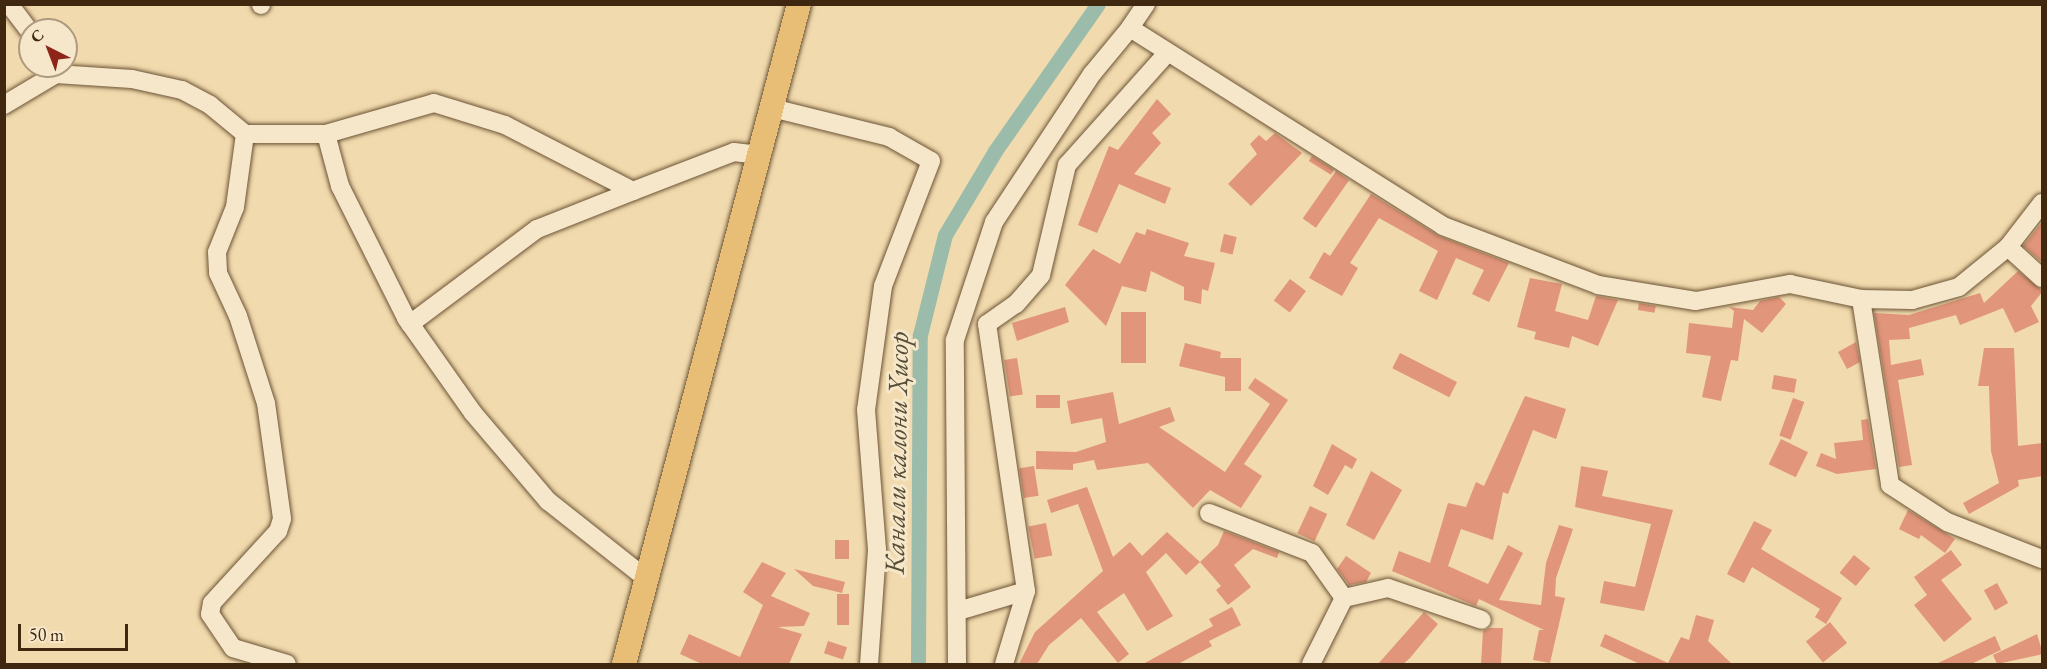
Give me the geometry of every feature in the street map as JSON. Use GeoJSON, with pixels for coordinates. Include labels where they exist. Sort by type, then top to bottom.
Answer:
{"type":"FeatureCollection","features":[{"type":"Feature","properties":{"kind":"main road"},"geometry":{"type":"LineString","coordinates":[[624,664],[799,4]]}},
{"type":"Feature","properties":{"kind":"street"},"geometry":{"type":"LineString","coordinates":[[9,4],[20,18]]}},
{"type":"Feature","properties":{"kind":"street"},"geometry":{"type":"LineString","coordinates":[[957,664],[955,340],[994,222],[1092,74],[1130,28],[1146,4]]}},
{"type":"Feature","properties":{"kind":"street"},"geometry":{"type":"LineString","coordinates":[[1130,28],[1443,226],[1598,285],[1696,301],[1790,285],[1861,299],[1912,300],[1959,287],[2008,247],[2043,203]]}},
{"type":"Feature","properties":{"kind":"street"},"geometry":{"type":"LineString","coordinates":[[1004,664],[1026,591],[987,324],[1016,304],[1041,275],[1068,165],[1167,53]]}},
{"type":"Feature","properties":{"kind":"street"},"geometry":{"type":"LineString","coordinates":[[78,73],[132,80],[182,90],[210,105],[245,134],[326,134],[434,103],[459,107],[633,191]]}},
{"type":"Feature","properties":{"kind":"street"},"geometry":{"type":"LineString","coordinates":[[4,105],[43,78]]}},
{"type":"Feature","properties":{"kind":"street"},"geometry":{"type":"LineString","coordinates":[[772,108],[889,137],[931,161],[882,286],[866,410],[877,550],[869,664]]}},
{"type":"Feature","properties":{"kind":"street"},"geometry":{"type":"LineString","coordinates":[[245,134],[235,207],[217,252],[218,273],[238,316],[266,403],[282,519],[278,531],[212,603],[210,614],[233,648],[287,664]]}},
{"type":"Feature","properties":{"kind":"street"},"geometry":{"type":"LineString","coordinates":[[326,134],[340,186],[410,324],[473,412],[548,501],[648,580]]}},
{"type":"Feature","properties":{"kind":"street"},"geometry":{"type":"LineString","coordinates":[[410,324],[537,229],[734,152],[759,155]]}},
{"type":"Feature","properties":{"kind":"street"},"geometry":{"type":"LineString","coordinates":[[2008,247],[2043,278]]}},
{"type":"Feature","properties":{"kind":"street"},"geometry":{"type":"LineString","coordinates":[[1861,299],[1890,485],[1947,522],[2043,559]]}},
{"type":"Feature","properties":{"kind":"street"},"geometry":{"type":"LineString","coordinates":[[1209,513],[1312,553],[1344,598]]}},
{"type":"Feature","properties":{"kind":"street"},"geometry":{"type":"LineString","coordinates":[[1344,598],[1388,588],[1482,621]]}},
{"type":"Feature","properties":{"kind":"street"},"geometry":{"type":"LineString","coordinates":[[958,611],[1026,591]]}},
{"type":"Feature","properties":{"kind":"street"},"geometry":{"type":"LineString","coordinates":[[1311,664],[1344,598]]}},
{"type":"Feature","properties":{"kind":"building"},"geometry":{"type":"Polygon","coordinates":[[[1157,99],[1171,114],[1152,133],[1161,143],[1134,174],[1171,188],[1165,204],[1119,184],[1097,233],[1078,225],[1109,146],[1118,150],[1157,99]]]}},
{"type":"Feature","properties":{"kind":"building"},"geometry":{"type":"Polygon","coordinates":[[[1275,133],[1302,153],[1251,206],[1228,184],[1257,154],[1250,144],[1259,135],[1266,141],[1275,133]]]}},
{"type":"Feature","properties":{"kind":"building"},"geometry":{"type":"Polygon","coordinates":[[[1312,156],[1334,170],[1331,175],[1309,161],[1312,156]]]}},
{"type":"Feature","properties":{"kind":"building"},"geometry":{"type":"Polygon","coordinates":[[[1336,171],[1349,180],[1316,228],[1303,219],[1336,171]]]}},
{"type":"Feature","properties":{"kind":"building"},"geometry":{"type":"Polygon","coordinates":[[[1371,194],[1439,236],[1509,263],[1489,302],[1472,294],[1484,270],[1456,258],[1437,300],[1419,291],[1438,251],[1379,218],[1350,263],[1358,268],[1342,296],[1309,278],[1324,252],[1330,256],[1371,194]]]}},
{"type":"Feature","properties":{"kind":"building"},"geometry":{"type":"Polygon","coordinates":[[[2043,221],[2043,263],[2023,246],[2043,221]]]}},
{"type":"Feature","properties":{"kind":"building"},"geometry":{"type":"Polygon","coordinates":[[[1147,229],[1189,243],[1184,256],[1215,263],[1208,291],[1202,289],[1201,304],[1184,300],[1184,287],[1151,271],[1146,292],[1122,286],[1106,326],[1065,285],[1093,249],[1120,264],[1136,232],[1145,235],[1147,229]]]}},
{"type":"Feature","properties":{"kind":"building"},"geometry":{"type":"Polygon","coordinates":[[[1224,234],[1237,237],[1233,254],[1220,252],[1224,234]]]}},
{"type":"Feature","properties":{"kind":"building"},"geometry":{"type":"Polygon","coordinates":[[[2018,271],[2043,291],[2031,306],[2039,322],[2015,333],[2003,308],[1960,325],[1956,315],[1909,328],[1910,339],[1889,340],[1891,365],[1921,359],[1924,375],[1898,380],[1912,465],[1899,467],[1874,313],[1909,315],[1980,293],[1984,303],[2018,271]]]}},
{"type":"Feature","properties":{"kind":"building"},"geometry":{"type":"Polygon","coordinates":[[[1530,278],[1562,284],[1555,311],[1588,320],[1596,296],[1618,300],[1598,346],[1572,336],[1569,348],[1534,339],[1536,332],[1517,327],[1530,278]]]}},
{"type":"Feature","properties":{"kind":"building"},"geometry":{"type":"Polygon","coordinates":[[[1290,279],[1306,291],[1290,313],[1274,301],[1290,279]]]}},
{"type":"Feature","properties":{"kind":"building"},"geometry":{"type":"Polygon","coordinates":[[[1779,297],[1786,304],[1762,333],[1744,319],[1738,361],[1731,360],[1721,401],[1702,397],[1711,356],[1686,353],[1689,323],[1732,328],[1734,311],[1729,307],[1753,310],[1760,301],[1779,297]]]}},
{"type":"Feature","properties":{"kind":"building"},"geometry":{"type":"Polygon","coordinates":[[[1639,303],[1656,306],[1655,313],[1638,310],[1639,303]]]}},
{"type":"Feature","properties":{"kind":"building"},"geometry":{"type":"Polygon","coordinates":[[[1065,307],[1069,322],[1017,341],[1012,323],[1065,307]]]}},
{"type":"Feature","properties":{"kind":"building"},"geometry":{"type":"Polygon","coordinates":[[[1121,312],[1146,312],[1146,363],[1121,363],[1121,312]]]}},
{"type":"Feature","properties":{"kind":"building"},"geometry":{"type":"Polygon","coordinates":[[[1856,342],[1860,362],[1847,369],[1838,352],[1856,342]]]}},
{"type":"Feature","properties":{"kind":"building"},"geometry":{"type":"Polygon","coordinates":[[[1185,343],[1221,352],[1220,358],[1241,358],[1241,391],[1225,391],[1225,377],[1179,366],[1185,343]]]}},
{"type":"Feature","properties":{"kind":"building"},"geometry":{"type":"Polygon","coordinates":[[[1984,348],[2014,348],[2018,446],[2043,443],[2043,476],[2018,480],[2019,486],[1969,514],[1963,503],[1999,483],[1991,451],[1989,386],[1978,386],[1984,348]]]}},
{"type":"Feature","properties":{"kind":"building"},"geometry":{"type":"Polygon","coordinates":[[[1400,353],[1457,382],[1449,397],[1392,368],[1400,353]]]}},
{"type":"Feature","properties":{"kind":"building"},"geometry":{"type":"Polygon","coordinates":[[[1017,358],[1023,395],[1010,397],[1004,360],[1017,358]]]}},
{"type":"Feature","properties":{"kind":"building"},"geometry":{"type":"Polygon","coordinates":[[[1774,375],[1797,379],[1794,393],[1772,389],[1774,375]]]}},
{"type":"Feature","properties":{"kind":"building"},"geometry":{"type":"Polygon","coordinates":[[[1255,378],[1288,400],[1244,464],[1262,476],[1241,508],[1210,490],[1193,508],[1148,463],[1097,470],[1094,460],[1073,464],[1073,470],[1036,469],[1036,451],[1076,452],[1106,442],[1102,418],[1071,424],[1067,401],[1113,392],[1119,424],[1170,407],[1175,421],[1159,427],[1225,472],[1270,404],[1248,388],[1255,378]]]}},
{"type":"Feature","properties":{"kind":"building"},"geometry":{"type":"Polygon","coordinates":[[[1036,395],[1060,395],[1060,408],[1036,408],[1036,395]]]}},
{"type":"Feature","properties":{"kind":"building"},"geometry":{"type":"Polygon","coordinates":[[[1525,396],[1566,409],[1556,439],[1533,430],[1508,494],[1503,492],[1493,540],[1461,529],[1448,566],[1488,584],[1508,545],[1523,553],[1499,600],[1541,605],[1546,563],[1559,525],[1573,529],[1556,578],[1555,596],[1565,598],[1550,663],[1533,660],[1539,630],[1544,630],[1479,599],[1476,606],[1392,571],[1399,551],[1430,563],[1448,503],[1466,507],[1476,482],[1484,486],[1525,396]]]}},
{"type":"Feature","properties":{"kind":"building"},"geometry":{"type":"Polygon","coordinates":[[[1793,398],[1804,402],[1791,440],[1779,436],[1793,398]]]}},
{"type":"Feature","properties":{"kind":"building"},"geometry":{"type":"Polygon","coordinates":[[[1868,419],[1876,469],[1837,474],[1816,466],[1821,453],[1836,459],[1834,443],[1863,440],[1861,420],[1868,419]]]}},
{"type":"Feature","properties":{"kind":"building"},"geometry":{"type":"Polygon","coordinates":[[[1781,439],[1808,452],[1796,477],[1769,464],[1781,439]]]}},
{"type":"Feature","properties":{"kind":"building"},"geometry":{"type":"Polygon","coordinates":[[[1332,444],[1357,459],[1352,469],[1345,465],[1328,495],[1313,486],[1332,444]]]}},
{"type":"Feature","properties":{"kind":"building"},"geometry":{"type":"Polygon","coordinates":[[[1034,466],[1039,496],[1024,498],[1019,468],[1034,466]]]}},
{"type":"Feature","properties":{"kind":"building"},"geometry":{"type":"Polygon","coordinates":[[[1581,466],[1608,471],[1602,496],[1673,510],[1644,611],[1600,603],[1604,581],[1635,587],[1651,524],[1575,507],[1581,466]]]}},
{"type":"Feature","properties":{"kind":"building"},"geometry":{"type":"Polygon","coordinates":[[[1371,471],[1402,490],[1374,540],[1346,525],[1371,471]]]}},
{"type":"Feature","properties":{"kind":"building"},"geometry":{"type":"Polygon","coordinates":[[[1087,487],[1113,557],[1130,542],[1142,556],[1167,532],[1200,562],[1186,575],[1166,553],[1146,572],[1173,616],[1147,631],[1124,593],[1097,612],[1129,654],[1118,663],[1081,618],[1049,645],[1037,664],[1019,664],[1035,632],[1103,571],[1078,504],[1051,513],[1047,500],[1087,487]]]}},
{"type":"Feature","properties":{"kind":"building"},"geometry":{"type":"Polygon","coordinates":[[[1310,506],[1327,514],[1315,541],[1297,533],[1310,506]]]}},
{"type":"Feature","properties":{"kind":"building"},"geometry":{"type":"Polygon","coordinates":[[[1908,510],[1955,539],[1945,553],[1921,535],[1919,539],[1899,529],[1908,510]]]}},
{"type":"Feature","properties":{"kind":"building"},"geometry":{"type":"Polygon","coordinates":[[[1754,521],[1772,530],[1761,549],[1842,598],[1826,624],[1815,617],[1820,609],[1752,567],[1744,583],[1727,574],[1754,521]]]}},
{"type":"Feature","properties":{"kind":"building"},"geometry":{"type":"Polygon","coordinates":[[[1046,523],[1052,555],[1035,559],[1028,526],[1046,523]]]}},
{"type":"Feature","properties":{"kind":"building"},"geometry":{"type":"Polygon","coordinates":[[[1224,531],[1279,552],[1277,558],[1253,549],[1234,565],[1251,587],[1228,605],[1216,590],[1221,586],[1200,562],[1218,545],[1224,531]]]}},
{"type":"Feature","properties":{"kind":"building"},"geometry":{"type":"Polygon","coordinates":[[[835,540],[849,540],[849,559],[835,559],[835,540]]]}},
{"type":"Feature","properties":{"kind":"building"},"geometry":{"type":"Polygon","coordinates":[[[1951,550],[1962,565],[1941,580],[1972,619],[1944,642],[1914,605],[1927,595],[1914,577],[1951,550]]]}},
{"type":"Feature","properties":{"kind":"building"},"geometry":{"type":"Polygon","coordinates":[[[1854,555],[1870,568],[1856,586],[1840,573],[1854,555]]]}},
{"type":"Feature","properties":{"kind":"building"},"geometry":{"type":"Polygon","coordinates":[[[1346,556],[1371,573],[1366,582],[1349,585],[1337,569],[1346,556]]]}},
{"type":"Feature","properties":{"kind":"building"},"geometry":{"type":"Polygon","coordinates":[[[762,562],[786,573],[771,596],[810,613],[804,626],[778,627],[802,634],[789,664],[702,664],[680,654],[689,634],[740,657],[763,605],[743,592],[762,562]]]}},
{"type":"Feature","properties":{"kind":"building"},"geometry":{"type":"Polygon","coordinates":[[[794,569],[845,582],[842,593],[813,586],[794,569]]]}},
{"type":"Feature","properties":{"kind":"building"},"geometry":{"type":"Polygon","coordinates":[[[1997,583],[2008,603],[1995,610],[1984,590],[1997,583]]]}},
{"type":"Feature","properties":{"kind":"building"},"geometry":{"type":"Polygon","coordinates":[[[837,594],[849,594],[849,625],[837,625],[837,594]]]}},
{"type":"Feature","properties":{"kind":"building"},"geometry":{"type":"Polygon","coordinates":[[[1232,607],[1241,625],[1209,641],[1212,646],[1178,664],[1143,664],[1213,626],[1209,619],[1232,607]]]}},
{"type":"Feature","properties":{"kind":"building"},"geometry":{"type":"Polygon","coordinates":[[[1424,612],[1438,624],[1410,658],[1403,664],[1378,664],[1424,612]]]}},
{"type":"Feature","properties":{"kind":"building"},"geometry":{"type":"Polygon","coordinates":[[[1696,615],[1714,620],[1708,641],[1732,664],[1640,664],[1600,646],[1605,634],[1668,663],[1681,637],[1689,640],[1696,615]]]}},
{"type":"Feature","properties":{"kind":"building"},"geometry":{"type":"Polygon","coordinates":[[[1830,622],[1847,643],[1823,662],[1806,642],[1830,622]]]}},
{"type":"Feature","properties":{"kind":"building"},"geometry":{"type":"Polygon","coordinates":[[[1490,628],[1503,628],[1501,664],[1481,664],[1483,631],[1490,628]]]}},
{"type":"Feature","properties":{"kind":"building"},"geometry":{"type":"Polygon","coordinates":[[[2037,634],[2043,654],[1997,664],[1993,655],[2037,634]]]}},
{"type":"Feature","properties":{"kind":"building"},"geometry":{"type":"Polygon","coordinates":[[[1995,636],[2001,650],[1971,664],[1936,664],[1995,636]]]}},
{"type":"Feature","properties":{"kind":"building"},"geometry":{"type":"Polygon","coordinates":[[[828,641],[847,647],[843,660],[824,653],[828,641]]]}},
{"type":"Feature","properties":{"kind":"waterway","name":"Канали калони Ҳисор"},"geometry":{"type":"LineString","coordinates":[[918,664],[920,335],[945,235],[995,151],[1098,4]]}}]}
